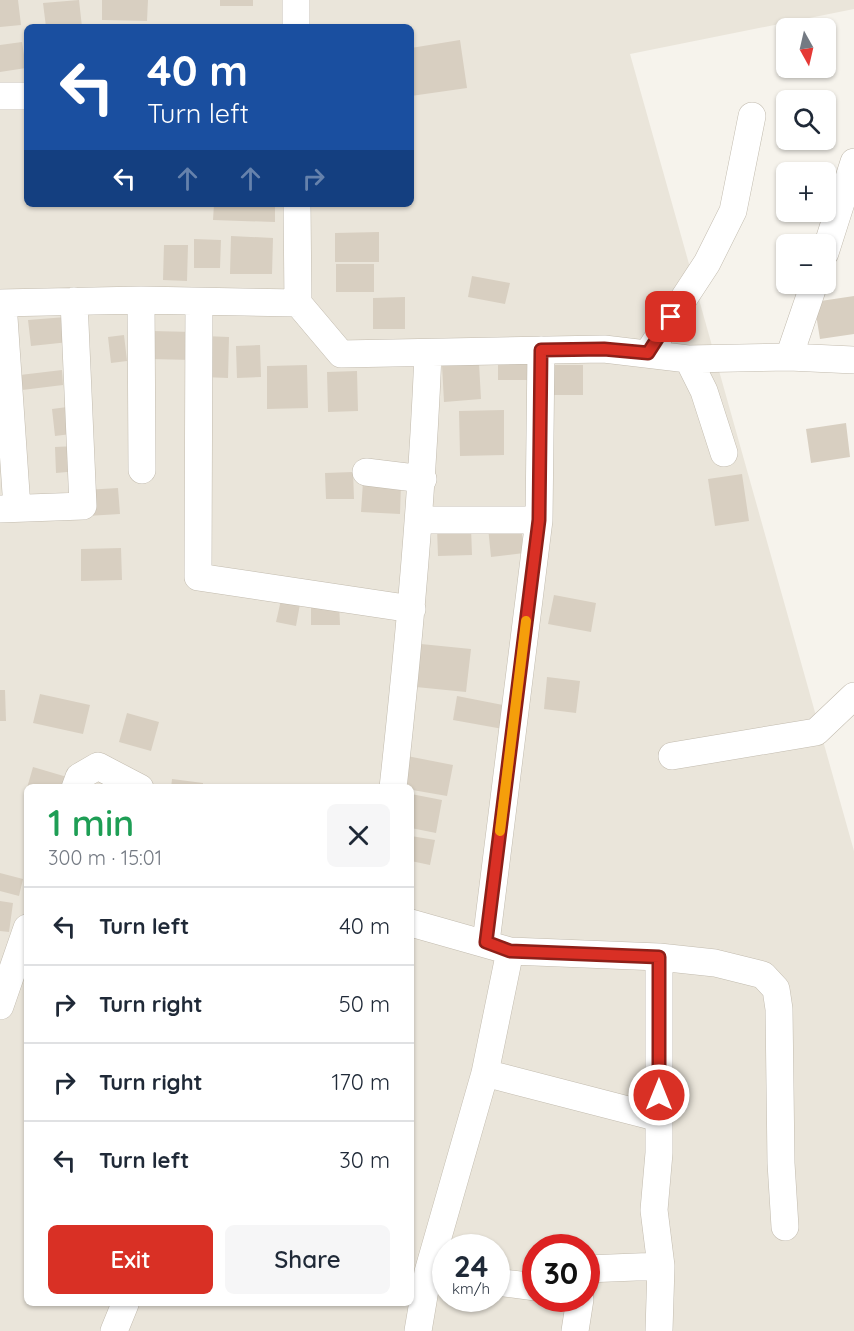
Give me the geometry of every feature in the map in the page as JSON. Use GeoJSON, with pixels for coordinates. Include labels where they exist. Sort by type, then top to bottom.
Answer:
{"type":"FeatureCollection","features":[{"type":"Feature","properties":{"kind":"street"},"geometry":{"type":"LineString","coordinates":[[296,0],[296,24]]}},
{"type":"Feature","properties":{"kind":"street"},"geometry":{"type":"LineString","coordinates":[[0,96],[24,96]]}},
{"type":"Feature","properties":{"kind":"street"},"geometry":{"type":"LineString","coordinates":[[648,353],[707,263],[733,211],[752,116]]}},
{"type":"Feature","properties":{"kind":"street"},"geometry":{"type":"LineString","coordinates":[[831,234],[854,162]]}},
{"type":"Feature","properties":{"kind":"street"},"geometry":{"type":"LineString","coordinates":[[297,207],[298,303],[341,354],[604,349],[688,359],[789,357],[854,360]]}},
{"type":"Feature","properties":{"kind":"street"},"geometry":{"type":"LineString","coordinates":[[789,357],[811,294]]}},
{"type":"Feature","properties":{"kind":"street"},"geometry":{"type":"LineString","coordinates":[[74,301],[83,506],[9,509],[1,303],[74,301],[141,300],[298,303]]}},
{"type":"Feature","properties":{"kind":"street"},"geometry":{"type":"LineString","coordinates":[[141,300],[142,470]]}},
{"type":"Feature","properties":{"kind":"street"},"geometry":{"type":"LineString","coordinates":[[199,302],[198,577],[412,609]]}},
{"type":"Feature","properties":{"kind":"street"},"geometry":{"type":"LineString","coordinates":[[447,1234],[485,1073],[539,520],[541,350]]}},
{"type":"Feature","properties":{"kind":"street"},"geometry":{"type":"LineString","coordinates":[[393,784],[423,479],[428,354]]}},
{"type":"Feature","properties":{"kind":"street"},"geometry":{"type":"LineString","coordinates":[[688,359],[704,391],[724,453]]}},
{"type":"Feature","properties":{"kind":"street"},"geometry":{"type":"LineString","coordinates":[[366,472],[423,479]]}},
{"type":"Feature","properties":{"kind":"street"},"geometry":{"type":"LineString","coordinates":[[419,520],[539,520]]}},
{"type":"Feature","properties":{"kind":"street"},"geometry":{"type":"LineString","coordinates":[[672,756],[816,732],[854,696]]}},
{"type":"Feature","properties":{"kind":"street"},"geometry":{"type":"LineString","coordinates":[[76,784],[79,777],[98,766],[132,784]]}},
{"type":"Feature","properties":{"kind":"street"},"geometry":{"type":"LineString","coordinates":[[414,925],[498,947],[659,957],[716,963],[763,975],[776,989],[779,1009],[781,1163],[785,1227]]}},
{"type":"Feature","properties":{"kind":"street"},"geometry":{"type":"LineString","coordinates":[[0,1006],[24,937]]}},
{"type":"Feature","properties":{"kind":"street"},"geometry":{"type":"LineString","coordinates":[[659,957],[659,1153],[654,1210],[662,1266],[659,1331]]}},
{"type":"Feature","properties":{"kind":"street"},"geometry":{"type":"LineString","coordinates":[[485,1073],[658,1118]]}},
{"type":"Feature","properties":{"kind":"street"},"geometry":{"type":"LineString","coordinates":[[600,1268],[662,1266]]}},
{"type":"Feature","properties":{"kind":"street"},"geometry":{"type":"LineString","coordinates":[[418,1331],[432,1289]]}},
{"type":"Feature","properties":{"kind":"street"},"geometry":{"type":"LineString","coordinates":[[114,1331],[124,1306]]}},
{"type":"Feature","properties":{"kind":"street"},"geometry":{"type":"LineString","coordinates":[[575,1331],[578,1312]]}},
{"type":"Feature","properties":{"kind":"shaded area"},"geometry":{"type":"Polygon","coordinates":[[[0,0],[854,0],[854,9],[809,18],[776,18],[776,25],[630,54],[854,851],[854,1331],[0,1331],[0,0]]]}},
{"type":"Feature","properties":{"kind":"building"},"geometry":{"type":"Polygon","coordinates":[[[0,0],[18,0],[21,25],[0,27],[0,0]]]}},
{"type":"Feature","properties":{"kind":"building"},"geometry":{"type":"Polygon","coordinates":[[[79,0],[82,24],[46,24],[43,3],[79,0]]]}},
{"type":"Feature","properties":{"kind":"building"},"geometry":{"type":"Polygon","coordinates":[[[102,0],[148,0],[147,21],[102,20],[102,0]]]}},
{"type":"Feature","properties":{"kind":"building"},"geometry":{"type":"Polygon","coordinates":[[[220,0],[253,0],[253,6],[220,6],[220,0]]]}},
{"type":"Feature","properties":{"kind":"building"},"geometry":{"type":"Polygon","coordinates":[[[460,40],[467,88],[414,96],[414,48],[460,40]]]}},
{"type":"Feature","properties":{"kind":"building"},"geometry":{"type":"Polygon","coordinates":[[[22,42],[24,68],[0,72],[0,45],[22,42]]]}},
{"type":"Feature","properties":{"kind":"building"},"geometry":{"type":"Polygon","coordinates":[[[214,207],[275,207],[275,222],[213,220],[214,207]]]}},
{"type":"Feature","properties":{"kind":"building"},"geometry":{"type":"Polygon","coordinates":[[[379,232],[379,262],[335,262],[335,233],[379,232]]]}},
{"type":"Feature","properties":{"kind":"building"},"geometry":{"type":"Polygon","coordinates":[[[231,236],[273,238],[272,274],[230,274],[231,236]]]}},
{"type":"Feature","properties":{"kind":"building"},"geometry":{"type":"Polygon","coordinates":[[[194,239],[221,240],[220,268],[194,268],[194,239]]]}},
{"type":"Feature","properties":{"kind":"building"},"geometry":{"type":"Polygon","coordinates":[[[164,245],[188,245],[187,281],[163,280],[164,245]]]}},
{"type":"Feature","properties":{"kind":"building"},"geometry":{"type":"Polygon","coordinates":[[[336,264],[374,264],[374,292],[336,292],[336,264]]]}},
{"type":"Feature","properties":{"kind":"building"},"geometry":{"type":"Polygon","coordinates":[[[472,276],[510,283],[505,304],[468,297],[472,276]]]}},
{"type":"Feature","properties":{"kind":"building"},"geometry":{"type":"Polygon","coordinates":[[[854,296],[854,334],[820,339],[814,302],[854,296]]]}},
{"type":"Feature","properties":{"kind":"building"},"geometry":{"type":"Polygon","coordinates":[[[405,297],[405,329],[373,329],[373,298],[405,297]]]}},
{"type":"Feature","properties":{"kind":"building"},"geometry":{"type":"Polygon","coordinates":[[[66,317],[69,342],[31,346],[28,320],[66,317]]]}},
{"type":"Feature","properties":{"kind":"building"},"geometry":{"type":"Polygon","coordinates":[[[151,331],[194,332],[193,360],[150,359],[151,331]]]}},
{"type":"Feature","properties":{"kind":"building"},"geometry":{"type":"Polygon","coordinates":[[[124,335],[127,361],[111,363],[108,337],[124,335]]]}},
{"type":"Feature","properties":{"kind":"building"},"geometry":{"type":"Polygon","coordinates":[[[204,336],[229,337],[228,378],[203,377],[204,336]]]}},
{"type":"Feature","properties":{"kind":"building"},"geometry":{"type":"Polygon","coordinates":[[[260,345],[261,377],[237,378],[236,346],[260,345]]]}},
{"type":"Feature","properties":{"kind":"building"},"geometry":{"type":"Polygon","coordinates":[[[479,363],[481,399],[444,402],[442,365],[479,363]]]}},
{"type":"Feature","properties":{"kind":"building"},"geometry":{"type":"Polygon","coordinates":[[[533,363],[533,380],[498,380],[498,364],[533,363]]]}},
{"type":"Feature","properties":{"kind":"building"},"geometry":{"type":"Polygon","coordinates":[[[307,365],[308,408],[267,409],[267,366],[307,365]]]}},
{"type":"Feature","properties":{"kind":"building"},"geometry":{"type":"Polygon","coordinates":[[[551,365],[583,365],[583,395],[552,395],[551,365]]]}},
{"type":"Feature","properties":{"kind":"building"},"geometry":{"type":"Polygon","coordinates":[[[62,370],[63,385],[22,390],[20,375],[62,370]]]}},
{"type":"Feature","properties":{"kind":"building"},"geometry":{"type":"Polygon","coordinates":[[[357,371],[358,411],[328,412],[327,372],[357,371]]]}},
{"type":"Feature","properties":{"kind":"building"},"geometry":{"type":"Polygon","coordinates":[[[75,406],[79,433],[55,436],[52,409],[75,406]]]}},
{"type":"Feature","properties":{"kind":"building"},"geometry":{"type":"Polygon","coordinates":[[[504,410],[504,455],[460,456],[459,411],[504,410]]]}},
{"type":"Feature","properties":{"kind":"building"},"geometry":{"type":"Polygon","coordinates":[[[846,423],[850,457],[811,463],[806,429],[846,423]]]}},
{"type":"Feature","properties":{"kind":"building"},"geometry":{"type":"Polygon","coordinates":[[[76,446],[78,471],[56,473],[55,447],[76,446]]]}},
{"type":"Feature","properties":{"kind":"building"},"geometry":{"type":"Polygon","coordinates":[[[353,472],[354,499],[326,499],[325,473],[353,472]]]}},
{"type":"Feature","properties":{"kind":"building"},"geometry":{"type":"Polygon","coordinates":[[[742,474],[749,521],[715,526],[708,479],[742,474]]]}},
{"type":"Feature","properties":{"kind":"building"},"geometry":{"type":"Polygon","coordinates":[[[363,482],[401,484],[400,514],[361,512],[363,482]]]}},
{"type":"Feature","properties":{"kind":"building"},"geometry":{"type":"Polygon","coordinates":[[[118,488],[120,514],[87,516],[85,490],[118,488]]]}},
{"type":"Feature","properties":{"kind":"building"},"geometry":{"type":"Polygon","coordinates":[[[521,525],[524,553],[491,557],[488,527],[521,525]]]}},
{"type":"Feature","properties":{"kind":"building"},"geometry":{"type":"Polygon","coordinates":[[[471,527],[472,555],[438,556],[437,528],[471,527]]]}},
{"type":"Feature","properties":{"kind":"building"},"geometry":{"type":"Polygon","coordinates":[[[121,548],[122,580],[81,581],[81,549],[121,548]]]}},
{"type":"Feature","properties":{"kind":"building"},"geometry":{"type":"Polygon","coordinates":[[[554,595],[596,603],[591,632],[548,624],[554,595]]]}},
{"type":"Feature","properties":{"kind":"building"},"geometry":{"type":"Polygon","coordinates":[[[281,600],[300,604],[296,626],[276,622],[281,600]]]}},
{"type":"Feature","properties":{"kind":"building"},"geometry":{"type":"Polygon","coordinates":[[[339,601],[340,625],[311,625],[311,602],[339,601]]]}},
{"type":"Feature","properties":{"kind":"building"},"geometry":{"type":"Polygon","coordinates":[[[421,644],[471,649],[466,692],[416,687],[421,644]]]}},
{"type":"Feature","properties":{"kind":"building"},"geometry":{"type":"Polygon","coordinates":[[[547,677],[580,681],[576,713],[544,709],[547,677]]]}},
{"type":"Feature","properties":{"kind":"building"},"geometry":{"type":"Polygon","coordinates":[[[0,690],[5,690],[6,721],[0,721],[0,690]]]}},
{"type":"Feature","properties":{"kind":"building"},"geometry":{"type":"Polygon","coordinates":[[[40,694],[90,705],[83,734],[33,723],[40,694]]]}},
{"type":"Feature","properties":{"kind":"building"},"geometry":{"type":"Polygon","coordinates":[[[457,696],[508,706],[503,729],[453,720],[457,696]]]}},
{"type":"Feature","properties":{"kind":"building"},"geometry":{"type":"Polygon","coordinates":[[[127,713],[159,722],[151,751],[119,742],[127,713]]]}},
{"type":"Feature","properties":{"kind":"building"},"geometry":{"type":"Polygon","coordinates":[[[407,756],[453,765],[447,796],[414,790],[414,784],[402,784],[407,756]]]}},
{"type":"Feature","properties":{"kind":"building"},"geometry":{"type":"Polygon","coordinates":[[[33,767],[67,777],[65,784],[28,784],[33,767]]]}},
{"type":"Feature","properties":{"kind":"building"},"geometry":{"type":"Polygon","coordinates":[[[172,779],[203,783],[203,784],[171,784],[172,779]]]}},
{"type":"Feature","properties":{"kind":"building"},"geometry":{"type":"Polygon","coordinates":[[[414,795],[442,800],[436,833],[414,829],[414,795]]]}},
{"type":"Feature","properties":{"kind":"building"},"geometry":{"type":"Polygon","coordinates":[[[414,836],[435,840],[430,865],[414,862],[414,836]]]}},
{"type":"Feature","properties":{"kind":"building"},"geometry":{"type":"Polygon","coordinates":[[[0,873],[23,879],[19,896],[0,891],[0,873]]]}},
{"type":"Feature","properties":{"kind":"building"},"geometry":{"type":"Polygon","coordinates":[[[0,901],[13,903],[9,932],[0,931],[0,901]]]}},
{"type":"Feature","properties":{"kind":"slow traffic"},"geometry":{"type":"LineString","coordinates":[[500,831],[526,621]]}},
{"type":"Feature","properties":{"kind":"route"},"geometry":{"type":"LineString","coordinates":[[659,1095],[659,957],[510,951],[486,942],[539,520],[541,350],[604,349],[648,353],[671,317]]}}]}
